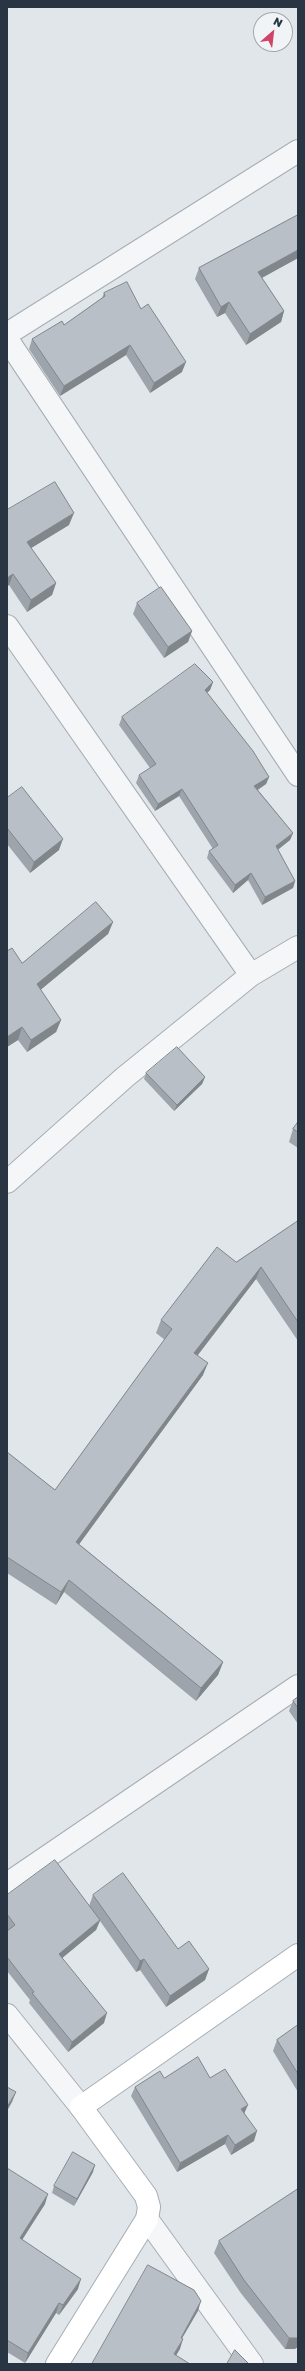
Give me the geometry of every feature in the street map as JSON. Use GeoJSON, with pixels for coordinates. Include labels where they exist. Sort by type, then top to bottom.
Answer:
{"type":"FeatureCollection","features":[{"type":"Feature","properties":{"kind":"main road"},"geometry":{"type":"LineString","coordinates":[[57,2364],[147,2219],[149,2207],[146,2196],[81,2107],[298,1955]]}},
{"type":"Feature","properties":{"kind":"street"},"geometry":{"type":"LineString","coordinates":[[7,334],[298,151]]}},
{"type":"Feature","properties":{"kind":"street"},"geometry":{"type":"LineString","coordinates":[[7,339],[298,776]]}},
{"type":"Feature","properties":{"kind":"street"},"geometry":{"type":"LineString","coordinates":[[7,626],[251,975]]}},
{"type":"Feature","properties":{"kind":"street"},"geometry":{"type":"LineString","coordinates":[[7,1182],[125,1078],[251,975],[298,947]]}},
{"type":"Feature","properties":{"kind":"street"},"geometry":{"type":"LineString","coordinates":[[7,1884],[298,1686]]}},
{"type":"Feature","properties":{"kind":"street"},"geometry":{"type":"LineString","coordinates":[[7,2015],[81,2107]]}},
{"type":"Feature","properties":{"kind":"street"},"geometry":{"type":"LineString","coordinates":[[147,2219],[252,2364]]}},
{"type":"Feature","properties":{"kind":"building"},"geometry":{"type":"Polygon","coordinates":[[[298,215],[298,250],[258,272],[284,311],[250,334],[229,302],[221,307],[199,268],[298,215]]]}},
{"type":"Feature","properties":{"kind":"building"},"geometry":{"type":"Polygon","coordinates":[[[127,282],[141,309],[148,304],[186,362],[154,383],[130,345],[64,386],[32,339],[62,321],[64,325],[105,296],[104,293],[127,282]]]}},
{"type":"Feature","properties":{"kind":"building"},"geometry":{"type":"Polygon","coordinates":[[[55,482],[74,513],[27,542],[56,583],[31,600],[13,574],[7,578],[7,510],[55,482]]]}},
{"type":"Feature","properties":{"kind":"building"},"geometry":{"type":"Polygon","coordinates":[[[161,587],[192,631],[168,647],[137,603],[161,587]]]}},
{"type":"Feature","properties":{"kind":"building"},"geometry":{"type":"Polygon","coordinates":[[[195,664],[213,682],[205,690],[253,751],[269,777],[254,786],[293,833],[276,846],[295,881],[265,897],[251,873],[235,885],[209,851],[218,845],[182,789],[158,804],[139,775],[156,764],[122,717],[195,664]]]}},
{"type":"Feature","properties":{"kind":"building"},"geometry":{"type":"Polygon","coordinates":[[[22,787],[63,839],[34,862],[7,828],[7,798],[22,787]]]}},
{"type":"Feature","properties":{"kind":"building"},"geometry":{"type":"Polygon","coordinates":[[[96,902],[113,922],[37,984],[61,1020],[31,1040],[22,1027],[7,1037],[7,951],[12,948],[22,963],[96,902]]]}},
{"type":"Feature","properties":{"kind":"building"},"geometry":{"type":"Polygon","coordinates":[[[177,1047],[205,1077],[177,1105],[146,1073],[177,1047]]]}},
{"type":"Feature","properties":{"kind":"building"},"geometry":{"type":"Polygon","coordinates":[[[298,1122],[298,1132],[293,1129],[298,1122]]]}},
{"type":"Feature","properties":{"kind":"building"},"geometry":{"type":"Polygon","coordinates":[[[298,1221],[298,1322],[261,1267],[194,1353],[208,1363],[76,1542],[223,1662],[201,1688],[69,1580],[61,1592],[7,1557],[7,1452],[55,1490],[172,1329],[161,1320],[217,1247],[236,1262],[298,1221]]]}},
{"type":"Feature","properties":{"kind":"building"},"geometry":{"type":"Polygon","coordinates":[[[298,1697],[298,1708],[293,1701],[298,1697]]]}},
{"type":"Feature","properties":{"kind":"building"},"geometry":{"type":"Polygon","coordinates":[[[55,1860],[100,1920],[59,1954],[107,2013],[72,2042],[32,1993],[34,1992],[7,1957],[7,1931],[15,1925],[7,1914],[7,1895],[55,1860]]]}},
{"type":"Feature","properties":{"kind":"building"},"geometry":{"type":"Polygon","coordinates":[[[123,1873],[178,1949],[189,1941],[209,1969],[170,1996],[144,1959],[140,1961],[93,1895],[123,1873]]]}},
{"type":"Feature","properties":{"kind":"building"},"geometry":{"type":"Polygon","coordinates":[[[298,2025],[298,2074],[277,2040],[298,2025]]]}},
{"type":"Feature","properties":{"kind":"building"},"geometry":{"type":"Polygon","coordinates":[[[198,2057],[210,2078],[225,2069],[248,2105],[241,2109],[257,2131],[235,2145],[228,2135],[180,2163],[135,2087],[160,2071],[164,2078],[198,2057]]]}},
{"type":"Feature","properties":{"kind":"building"},"geometry":{"type":"Polygon","coordinates":[[[7,2087],[16,2092],[7,2107],[7,2087]]]}},
{"type":"Feature","properties":{"kind":"building"},"geometry":{"type":"Polygon","coordinates":[[[73,2152],[95,2165],[77,2199],[54,2186],[73,2152]]]}},
{"type":"Feature","properties":{"kind":"building"},"geometry":{"type":"Polygon","coordinates":[[[7,2168],[48,2194],[20,2238],[81,2279],[63,2305],[59,2303],[28,2353],[7,2340],[7,2168]]]}},
{"type":"Feature","properties":{"kind":"building"},"geometry":{"type":"Polygon","coordinates":[[[298,2189],[298,2338],[289,2338],[244,2280],[219,2241],[298,2189]]]}},
{"type":"Feature","properties":{"kind":"building"},"geometry":{"type":"Polygon","coordinates":[[[148,2265],[194,2290],[201,2301],[181,2338],[183,2339],[174,2354],[190,2364],[92,2364],[148,2265]]]}},
{"type":"Feature","properties":{"kind":"building"},"geometry":{"type":"Polygon","coordinates":[[[235,2350],[249,2364],[227,2364],[235,2350]]]}}]}
